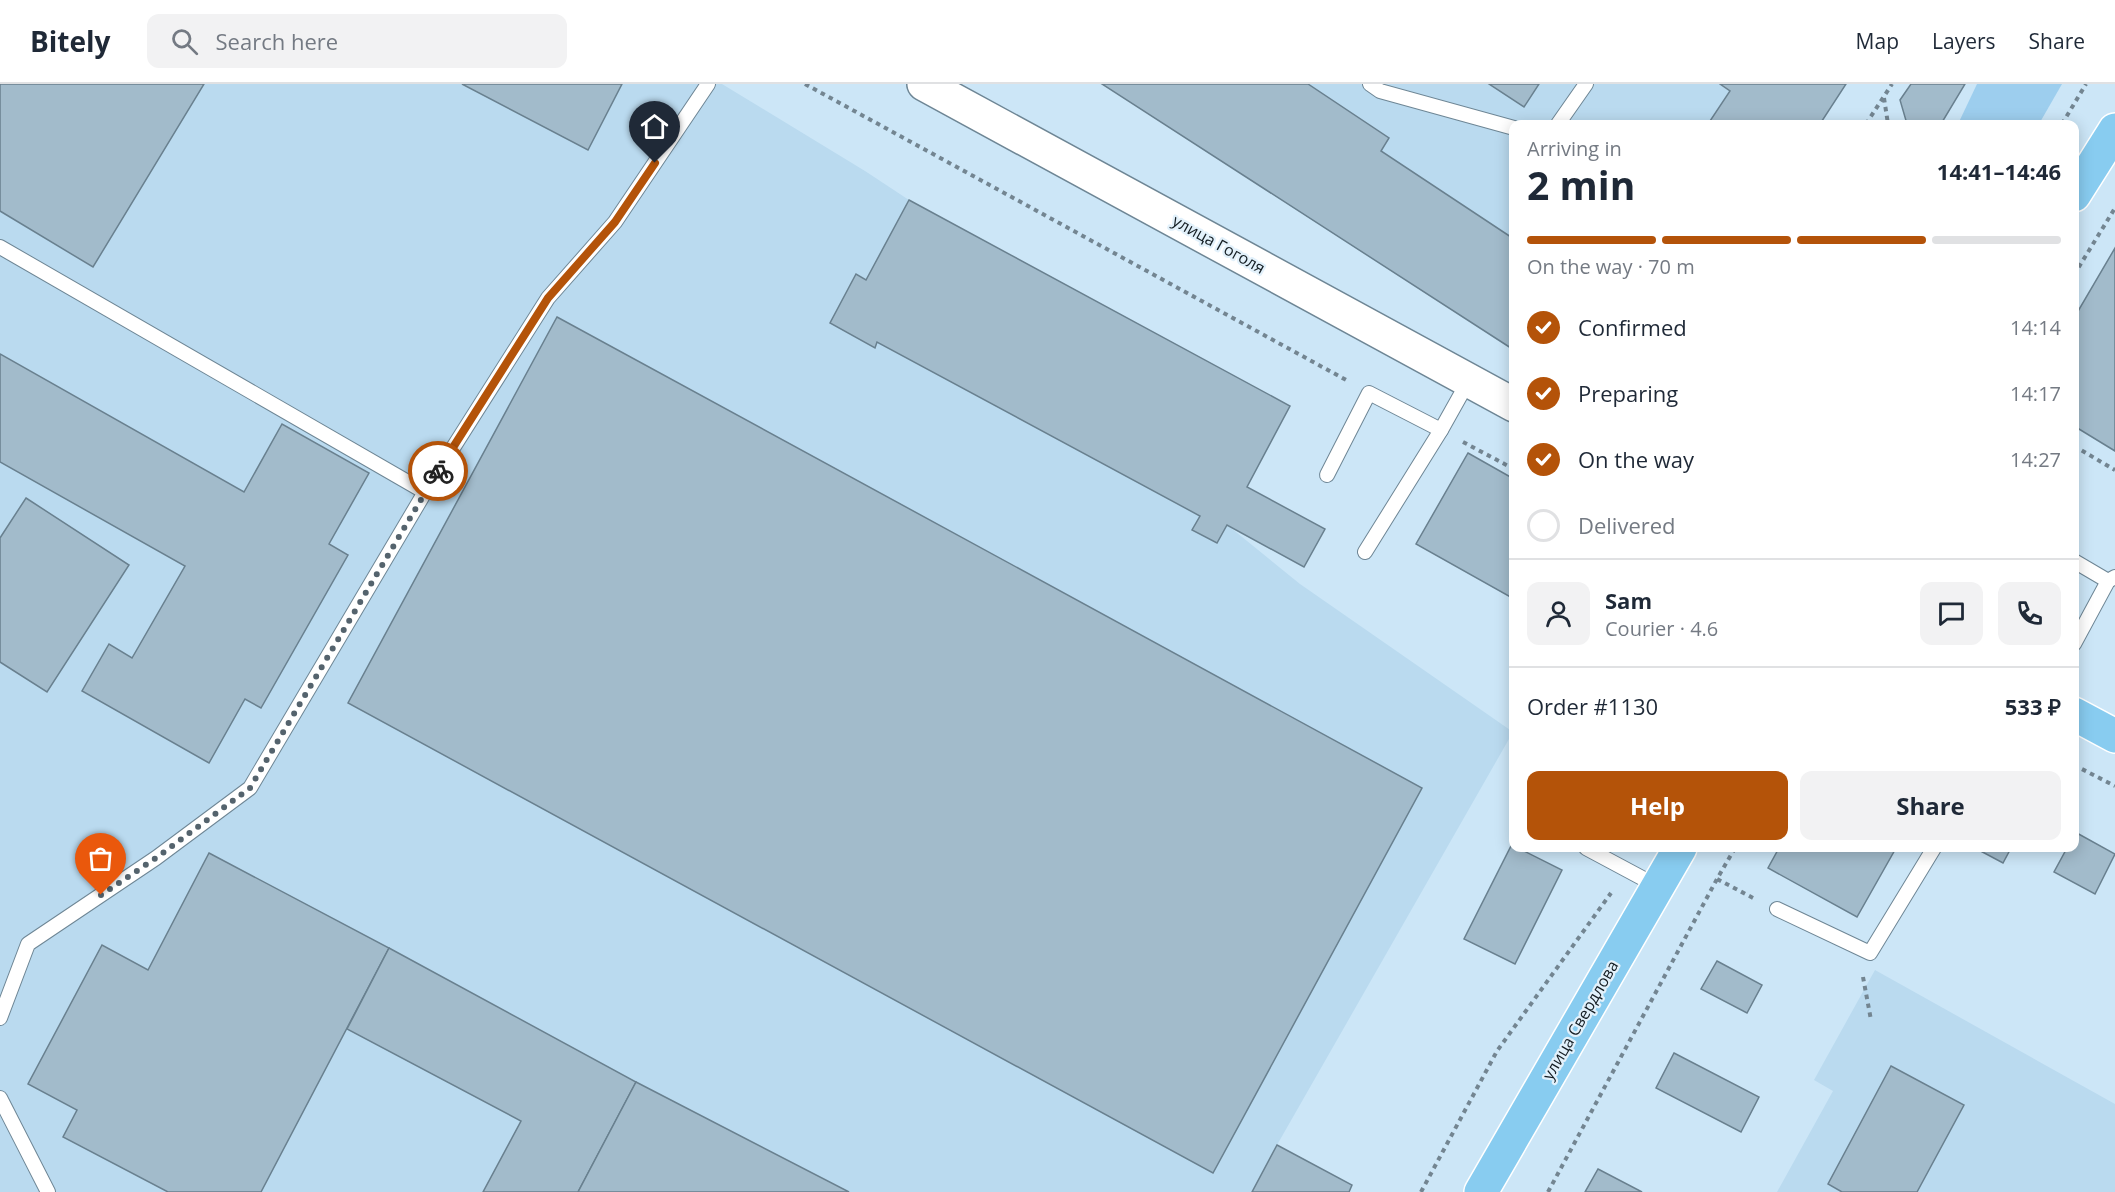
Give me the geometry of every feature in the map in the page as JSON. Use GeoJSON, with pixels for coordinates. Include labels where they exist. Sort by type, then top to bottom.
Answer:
{"type":"FeatureCollection","features":[{"type":"Feature","properties":{"kind":"main road","name":"улица Гоголя"},"geometry":{"type":"LineString","coordinates":[[924,84],[1509,402]]}},
{"type":"Feature","properties":{"kind":"main road"},"geometry":{"type":"LineString","coordinates":[[2079,187],[2115,130]]}},
{"type":"Feature","properties":{"kind":"main road"},"geometry":{"type":"LineString","coordinates":[[2079,717],[2115,736]]}},
{"type":"Feature","properties":{"kind":"main road","name":"улица Свердлова"},"geometry":{"type":"LineString","coordinates":[[1481,1192],[1678,852]]}},
{"type":"Feature","properties":{"kind":"lane"},"geometry":{"type":"LineString","coordinates":[[0,1018],[28,944],[156,858],[250,788],[425,492],[548,298],[615,222],[708,84]]}},
{"type":"Feature","properties":{"kind":"lane"},"geometry":{"type":"LineString","coordinates":[[1370,84],[1380,91],[1509,127]]}},
{"type":"Feature","properties":{"kind":"lane"},"geometry":{"type":"LineString","coordinates":[[1561,120],[1586,84]]}},
{"type":"Feature","properties":{"kind":"lane"},"geometry":{"type":"LineString","coordinates":[[0,247],[425,492]]}},
{"type":"Feature","properties":{"kind":"lane"},"geometry":{"type":"LineString","coordinates":[[1365,552],[1441,430],[1469,380]]}},
{"type":"Feature","properties":{"kind":"lane"},"geometry":{"type":"LineString","coordinates":[[1327,475],[1369,393],[1441,430]]}},
{"type":"Feature","properties":{"kind":"lane"},"geometry":{"type":"LineString","coordinates":[[2079,563],[2112,579],[2079,635]]}},
{"type":"Feature","properties":{"kind":"lane"},"geometry":{"type":"LineString","coordinates":[[1594,852],[1658,886]]}},
{"type":"Feature","properties":{"kind":"lane"},"geometry":{"type":"LineString","coordinates":[[1777,909],[1870,953],[1932,852]]}},
{"type":"Feature","properties":{"kind":"lane"},"geometry":{"type":"LineString","coordinates":[[0,1098],[48,1192]]}},
{"type":"Feature","properties":{"kind":"path"},"geometry":{"type":"LineString","coordinates":[[805,84],[1369,393]]}},
{"type":"Feature","properties":{"kind":"path"},"geometry":{"type":"LineString","coordinates":[[1869,120],[1892,84]]}},
{"type":"Feature","properties":{"kind":"path"},"geometry":{"type":"LineString","coordinates":[[2064,120],[2086,84]]}},
{"type":"Feature","properties":{"kind":"path"},"geometry":{"type":"LineString","coordinates":[[1884,97],[1887,120]]}},
{"type":"Feature","properties":{"kind":"path"},"geometry":{"type":"LineString","coordinates":[[2079,267],[2115,208]]}},
{"type":"Feature","properties":{"kind":"path"},"geometry":{"type":"LineString","coordinates":[[1441,430],[1509,466]]}},
{"type":"Feature","properties":{"kind":"path"},"geometry":{"type":"LineString","coordinates":[[2079,449],[2115,470]]}},
{"type":"Feature","properties":{"kind":"path"},"geometry":{"type":"LineString","coordinates":[[2079,768],[2115,786]]}},
{"type":"Feature","properties":{"kind":"path"},"geometry":{"type":"LineString","coordinates":[[1548,1192],[1733,852]]}},
{"type":"Feature","properties":{"kind":"path"},"geometry":{"type":"LineString","coordinates":[[1421,1192],[1497,1051],[1628,870]]}},
{"type":"Feature","properties":{"kind":"path"},"geometry":{"type":"LineString","coordinates":[[1717,879],[1777,909]]}},
{"type":"Feature","properties":{"kind":"path"},"geometry":{"type":"LineString","coordinates":[[1853,945],[1866,986],[1871,1020]]}},
{"type":"Feature","properties":{"kind":"shaded area"},"geometry":{"type":"Polygon","coordinates":[[[0,84],[722,84],[909,200],[1290,406],[1247,487],[1325,529],[1304,567],[1231,528],[1300,584],[1509,729],[1509,739],[1277,1145],[1352,1185],[1349,1192],[0,1192],[0,84]]]}},
{"type":"Feature","properties":{"kind":"shaded area"},"geometry":{"type":"Polygon","coordinates":[[[1102,84],[1846,84],[1823,120],[1509,120],[1509,347],[1102,84]]]}},
{"type":"Feature","properties":{"kind":"shaded area"},"geometry":{"type":"Polygon","coordinates":[[[1977,84],[2062,84],[2041,120],[1960,120],[1977,84]]]}},
{"type":"Feature","properties":{"kind":"shaded area"},"geometry":{"type":"Polygon","coordinates":[[[1875,970],[2115,1104],[2115,1192],[1777,1192],[1833,1091],[1814,1080],[1875,970]]]}},
{"type":"Feature","properties":{"kind":"building"},"geometry":{"type":"Polygon","coordinates":[[[0,84],[204,84],[93,267],[0,211],[0,84]]]}},
{"type":"Feature","properties":{"kind":"building"},"geometry":{"type":"Polygon","coordinates":[[[462,84],[622,84],[588,150],[462,84]]]}},
{"type":"Feature","properties":{"kind":"building"},"geometry":{"type":"Polygon","coordinates":[[[1102,84],[1308,84],[1389,138],[1381,151],[1509,236],[1509,347],[1102,84]]]}},
{"type":"Feature","properties":{"kind":"building"},"geometry":{"type":"Polygon","coordinates":[[[1489,84],[1539,84],[1524,107],[1489,84]]]}},
{"type":"Feature","properties":{"kind":"building"},"geometry":{"type":"Polygon","coordinates":[[[1720,84],[1846,84],[1823,120],[1711,120],[1730,91],[1720,84]]]}},
{"type":"Feature","properties":{"kind":"building"},"geometry":{"type":"Polygon","coordinates":[[[1911,84],[1965,84],[1943,120],[1906,120],[1900,100],[1911,84]]]}},
{"type":"Feature","properties":{"kind":"building"},"geometry":{"type":"Polygon","coordinates":[[[909,200],[1290,406],[1247,487],[1325,529],[1304,567],[1227,525],[1217,543],[1192,530],[1200,516],[877,342],[875,348],[830,323],[856,274],[866,280],[909,200]]]}},
{"type":"Feature","properties":{"kind":"building"},"geometry":{"type":"Polygon","coordinates":[[[2115,248],[2115,451],[2079,429],[2079,309],[2115,248]]]}},
{"type":"Feature","properties":{"kind":"building"},"geometry":{"type":"Polygon","coordinates":[[[557,317],[1422,788],[1213,1173],[348,703],[557,317]]]}},
{"type":"Feature","properties":{"kind":"building"},"geometry":{"type":"Polygon","coordinates":[[[0,354],[244,492],[282,424],[369,473],[329,544],[348,555],[261,708],[245,699],[209,763],[82,691],[109,644],[132,658],[185,566],[0,462],[0,354]]]}},
{"type":"Feature","properties":{"kind":"building"},"geometry":{"type":"Polygon","coordinates":[[[1468,453],[1509,476],[1509,596],[1416,544],[1468,453]]]}},
{"type":"Feature","properties":{"kind":"building"},"geometry":{"type":"Polygon","coordinates":[[[26,498],[129,565],[47,692],[0,662],[0,538],[26,498]]]}},
{"type":"Feature","properties":{"kind":"building"},"geometry":{"type":"Polygon","coordinates":[[[2079,834],[2115,854],[2095,894],[2054,872],[2065,852],[2079,852],[2079,834]]]}},
{"type":"Feature","properties":{"kind":"building"},"geometry":{"type":"Polygon","coordinates":[[[1509,850],[1509,852],[1526,852],[1562,870],[1515,964],[1464,939],[1509,850]]]}},
{"type":"Feature","properties":{"kind":"building"},"geometry":{"type":"Polygon","coordinates":[[[1777,852],[1894,852],[1857,917],[1768,868],[1777,852]]]}},
{"type":"Feature","properties":{"kind":"building"},"geometry":{"type":"Polygon","coordinates":[[[1982,852],[2009,852],[2003,863],[1982,852]]]}},
{"type":"Feature","properties":{"kind":"building"},"geometry":{"type":"Polygon","coordinates":[[[209,853],[389,948],[261,1192],[168,1192],[63,1137],[77,1110],[28,1084],[102,945],[148,970],[209,853]]]}},
{"type":"Feature","properties":{"kind":"building"},"geometry":{"type":"Polygon","coordinates":[[[389,948],[636,1082],[578,1192],[483,1192],[521,1121],[347,1029],[389,948]]]}},
{"type":"Feature","properties":{"kind":"building"},"geometry":{"type":"Polygon","coordinates":[[[1717,961],[1762,985],[1747,1013],[1701,989],[1717,961]]]}},
{"type":"Feature","properties":{"kind":"building"},"geometry":{"type":"Polygon","coordinates":[[[1674,1053],[1759,1097],[1741,1132],[1656,1088],[1674,1053]]]}},
{"type":"Feature","properties":{"kind":"building"},"geometry":{"type":"Polygon","coordinates":[[[1891,1066],[1964,1105],[1917,1192],[1842,1192],[1828,1184],[1891,1066]]]}},
{"type":"Feature","properties":{"kind":"building"},"geometry":{"type":"Polygon","coordinates":[[[636,1082],[849,1192],[578,1192],[636,1082]]]}},
{"type":"Feature","properties":{"kind":"building"},"geometry":{"type":"Polygon","coordinates":[[[1277,1145],[1352,1185],[1349,1192],[1252,1192],[1277,1145]]]}},
{"type":"Feature","properties":{"kind":"building"},"geometry":{"type":"Polygon","coordinates":[[[1598,1169],[1642,1192],[1585,1192],[1598,1169]]]}},
{"type":"Feature","properties":{"kind":"way so far"},"geometry":{"type":"LineString","coordinates":[[101,895],[156,858],[250,788],[438,471]]}},
{"type":"Feature","properties":{"kind":"route"},"geometry":{"type":"LineString","coordinates":[[438,471],[548,298],[615,222],[655,163]]}}]}
